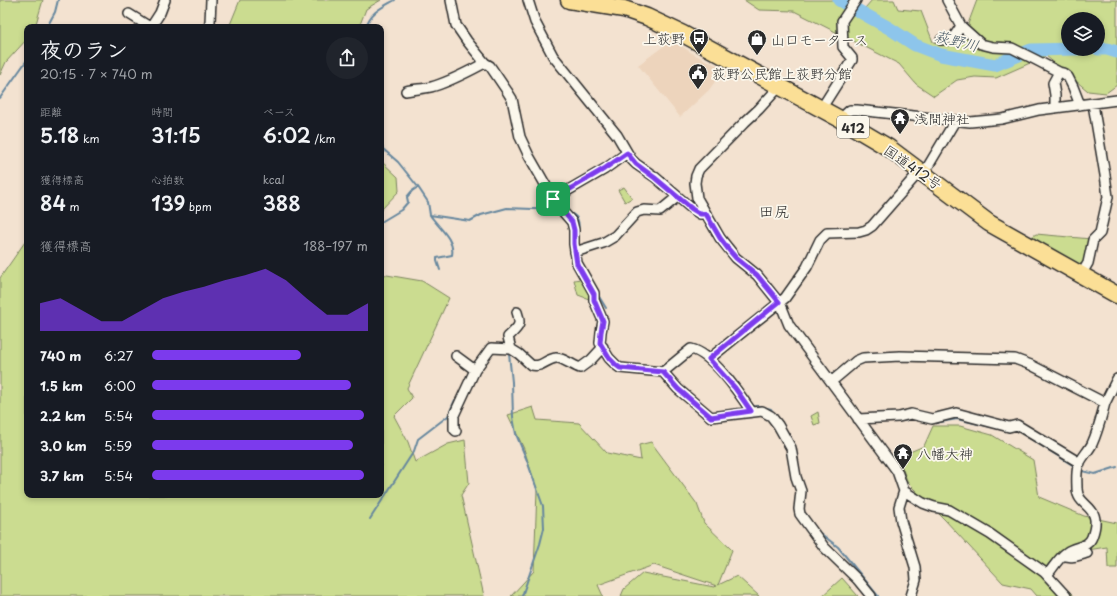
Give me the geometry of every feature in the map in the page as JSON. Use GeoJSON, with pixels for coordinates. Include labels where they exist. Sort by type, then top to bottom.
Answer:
{"type":"FeatureCollection","features":[{"type":"Feature","properties":{"kind":"highway","name":"国道412号"},"geometry":{"type":"LineString","coordinates":[[570,0],[628,5],[647,17],[683,34],[821,109],[888,148],[989,223],[1117,295]]}},
{"type":"Feature","properties":{"kind":"street"},"geometry":{"type":"LineString","coordinates":[[152,24],[160,12],[165,0]]}},
{"type":"Feature","properties":{"kind":"street"},"geometry":{"type":"LineString","coordinates":[[210,24],[211,0]]}},
{"type":"Feature","properties":{"kind":"street"},"geometry":{"type":"LineString","coordinates":[[528,0],[534,22],[553,56],[617,135],[627,153],[636,164],[700,214],[706,214]]}},
{"type":"Feature","properties":{"kind":"street"},"geometry":{"type":"LineString","coordinates":[[947,0],[961,26],[981,44],[993,47],[1012,48],[1063,73],[1068,77],[1080,106]]}},
{"type":"Feature","properties":{"kind":"street"},"geometry":{"type":"LineString","coordinates":[[821,109],[852,60],[843,48],[842,22],[845,15],[856,1]]}},
{"type":"Feature","properties":{"kind":"street"},"geometry":{"type":"LineString","coordinates":[[452,2],[456,25],[485,63],[490,66],[512,99],[520,137],[558,205],[572,222],[578,251],[577,264],[594,294],[594,300],[603,321],[600,343],[616,365],[620,368],[665,370],[691,350],[695,350],[709,359],[735,388],[750,409]]}},
{"type":"Feature","properties":{"kind":"street"},"geometry":{"type":"LineString","coordinates":[[129,14],[145,24]]}},
{"type":"Feature","properties":{"kind":"street"},"geometry":{"type":"LineString","coordinates":[[941,40],[953,38],[961,26]]}},
{"type":"Feature","properties":{"kind":"street"},"geometry":{"type":"LineString","coordinates":[[406,91],[430,87],[442,83],[485,63]]}},
{"type":"Feature","properties":{"kind":"street"},"geometry":{"type":"LineString","coordinates":[[1055,108],[1053,83],[1059,72]]}},
{"type":"Feature","properties":{"kind":"street"},"geometry":{"type":"LineString","coordinates":[[779,87],[697,172],[695,183],[696,192],[706,214],[729,250],[736,258],[757,275],[779,302],[790,325],[897,471],[904,491],[923,503],[949,510],[971,522],[1047,575],[1066,596]]}},
{"type":"Feature","properties":{"kind":"street"},"geometry":{"type":"LineString","coordinates":[[840,120],[850,110],[857,110],[956,121],[985,122],[1055,108],[1080,106],[1117,100]]}},
{"type":"Feature","properties":{"kind":"street"},"geometry":{"type":"LineString","coordinates":[[1081,275],[1088,263],[1093,240],[1100,233],[1108,197],[1106,175],[1093,104]]}},
{"type":"Feature","properties":{"kind":"street"},"geometry":{"type":"LineString","coordinates":[[709,359],[785,298],[808,267],[822,237],[827,233],[859,232],[872,226],[922,172],[956,121]]}},
{"type":"Feature","properties":{"kind":"street"},"geometry":{"type":"LineString","coordinates":[[558,205],[627,153]]}},
{"type":"Feature","properties":{"kind":"street"},"geometry":{"type":"LineString","coordinates":[[578,251],[604,243],[614,236],[637,212],[644,210],[660,211],[677,197]]}},
{"type":"Feature","properties":{"kind":"street"},"geometry":{"type":"LineString","coordinates":[[511,349],[508,337],[518,328],[520,324],[517,312]]}},
{"type":"Feature","properties":{"kind":"street"},"geometry":{"type":"LineString","coordinates":[[454,430],[454,415],[475,370],[480,361],[491,348],[511,349],[520,354],[531,365],[536,367],[555,358],[560,358],[580,368],[591,360],[603,347]]}},
{"type":"Feature","properties":{"kind":"street"},"geometry":{"type":"LineString","coordinates":[[456,356],[475,370]]}},
{"type":"Feature","properties":{"kind":"street"},"geometry":{"type":"LineString","coordinates":[[831,382],[856,361],[863,358],[900,356],[1011,359],[1019,360],[1031,365],[1105,403]]}},
{"type":"Feature","properties":{"kind":"street"},"geometry":{"type":"LineString","coordinates":[[665,370],[678,389],[711,417],[750,409],[762,411],[771,416],[791,448],[796,477],[801,491],[799,509],[800,514],[824,547],[857,579],[871,596]]}},
{"type":"Feature","properties":{"kind":"street"},"geometry":{"type":"LineString","coordinates":[[1047,575],[1064,555],[1072,549],[1086,545],[1091,540],[1095,522],[1094,515],[1092,509],[1082,500],[1078,492],[1078,467],[1091,446],[1098,430],[1105,403],[1117,379]]}},
{"type":"Feature","properties":{"kind":"street"},"geometry":{"type":"LineString","coordinates":[[858,419],[899,417],[911,414],[932,419],[956,413],[1009,427],[1017,425],[1080,463]]}},
{"type":"Feature","properties":{"kind":"street"},"geometry":{"type":"LineString","coordinates":[[904,491],[900,501],[899,512],[915,567],[916,580],[911,596]]}},
{"type":"Feature","properties":{"kind":"street"},"geometry":{"type":"LineString","coordinates":[[1064,555],[1066,557],[1070,557],[1087,553]]}},
{"type":"Feature","properties":{"kind":"shaded area"},"geometry":{"type":"Polygon","coordinates":[[[672,40],[695,55],[724,69],[709,90],[680,117],[638,65],[672,40]]]}},
{"type":"Feature","properties":{"kind":"green space"},"geometry":{"type":"Polygon","coordinates":[[[0,0],[43,0],[36,24],[24,24],[24,42],[6,62],[0,75],[0,0]]]}},
{"type":"Feature","properties":{"kind":"green space"},"geometry":{"type":"Polygon","coordinates":[[[240,0],[381,0],[366,9],[360,24],[230,24],[240,0]]]}},
{"type":"Feature","properties":{"kind":"green space"},"geometry":{"type":"Polygon","coordinates":[[[744,0],[835,0],[865,8],[872,0],[894,0],[898,9],[921,11],[933,42],[950,46],[968,24],[977,0],[1117,0],[1117,85],[1106,93],[1088,91],[1046,56],[996,78],[975,77],[957,80],[934,96],[916,84],[899,64],[794,11],[759,10],[744,0]]]}},
{"type":"Feature","properties":{"kind":"green space"},"geometry":{"type":"Polygon","coordinates":[[[384,164],[398,177],[399,191],[384,207],[384,164]]]}},
{"type":"Feature","properties":{"kind":"green space"},"geometry":{"type":"Polygon","coordinates":[[[624,187],[632,198],[625,202],[618,190],[624,187]]]}},
{"type":"Feature","properties":{"kind":"green space"},"geometry":{"type":"Polygon","coordinates":[[[1036,234],[1091,239],[1086,262],[1081,268],[1030,238],[1036,234]]]}},
{"type":"Feature","properties":{"kind":"green space"},"geometry":{"type":"Polygon","coordinates":[[[24,243],[24,498],[384,498],[384,275],[422,281],[449,298],[407,388],[412,398],[394,416],[408,442],[415,462],[448,444],[465,440],[469,483],[461,495],[484,596],[0,596],[0,278],[24,243]]]}},
{"type":"Feature","properties":{"kind":"green space"},"geometry":{"type":"Polygon","coordinates":[[[581,279],[590,295],[589,299],[578,295],[574,280],[581,279]]]}},
{"type":"Feature","properties":{"kind":"green space"},"geometry":{"type":"Polygon","coordinates":[[[533,407],[537,420],[579,423],[607,453],[641,460],[639,445],[651,442],[697,504],[704,523],[732,550],[718,585],[737,576],[759,596],[621,596],[624,589],[643,573],[714,587],[717,586],[654,565],[598,585],[603,596],[511,596],[534,571],[537,490],[524,449],[508,415],[533,407]]]}},
{"type":"Feature","properties":{"kind":"green space"},"geometry":{"type":"Polygon","coordinates":[[[818,412],[820,423],[814,425],[811,416],[818,412]]]}},
{"type":"Feature","properties":{"kind":"green space"},"geometry":{"type":"Polygon","coordinates":[[[933,426],[960,426],[992,435],[1033,460],[1039,497],[1084,516],[1117,523],[1117,568],[1108,568],[1107,547],[1068,553],[1052,576],[1074,596],[1037,596],[1031,589],[1003,583],[945,520],[908,483],[898,457],[924,446],[933,426]]]}},
{"type":"Feature","properties":{"kind":"green space"},"geometry":{"type":"Polygon","coordinates":[[[842,578],[858,596],[822,596],[842,578]]]}},
{"type":"Feature","properties":{"kind":"waterway"},"geometry":{"type":"LineString","coordinates":[[49,24],[55,12],[58,0]]}},
{"type":"Feature","properties":{"kind":"waterway"},"geometry":{"type":"LineString","coordinates":[[367,24],[374,14],[395,0]]}},
{"type":"Feature","properties":{"kind":"waterway","name":"萩野川"},"geometry":{"type":"LineString","coordinates":[[839,0],[889,28],[915,45],[941,55],[995,65],[1031,50],[1061,49]]}},
{"type":"Feature","properties":{"kind":"waterway","name":"萩野川"},"geometry":{"type":"LineString","coordinates":[[1105,49],[1117,52]]}},
{"type":"Feature","properties":{"kind":"waterway"},"geometry":{"type":"LineString","coordinates":[[0,98],[24,64]]}},
{"type":"Feature","properties":{"kind":"waterway"},"geometry":{"type":"LineString","coordinates":[[384,150],[398,162],[418,187],[428,202],[430,215],[470,221],[481,215],[507,208],[558,210]]}},
{"type":"Feature","properties":{"kind":"waterway"},"geometry":{"type":"LineString","coordinates":[[384,220],[401,210],[408,202],[407,197],[418,187]]}},
{"type":"Feature","properties":{"kind":"waterway"},"geometry":{"type":"LineString","coordinates":[[568,212],[578,219],[578,232]]}},
{"type":"Feature","properties":{"kind":"waterway"},"geometry":{"type":"LineString","coordinates":[[430,215],[448,238],[452,249],[452,255],[437,258],[440,270]]}},
{"type":"Feature","properties":{"kind":"waterway"},"geometry":{"type":"LineString","coordinates":[[598,295],[606,308]]}},
{"type":"Feature","properties":{"kind":"waterway"},"geometry":{"type":"LineString","coordinates":[[509,354],[512,382],[513,417],[516,434],[543,506],[544,528],[522,596]]}},
{"type":"Feature","properties":{"kind":"waterway"},"geometry":{"type":"LineString","coordinates":[[384,497],[414,451],[418,439],[448,416],[455,400],[459,399]]}},
{"type":"Feature","properties":{"kind":"waterway"},"geometry":{"type":"LineString","coordinates":[[751,407],[759,406],[771,409],[774,414]]}},
{"type":"Feature","properties":{"kind":"waterway"},"geometry":{"type":"LineString","coordinates":[[902,421],[913,419]]}},
{"type":"Feature","properties":{"kind":"waterway"},"geometry":{"type":"LineString","coordinates":[[935,423],[957,419],[1008,431],[1016,430],[1074,466]]}},
{"type":"Feature","properties":{"kind":"waterway"},"geometry":{"type":"LineString","coordinates":[[1082,471],[1095,474],[1117,467]]}},
{"type":"Feature","properties":{"kind":"waterway"},"geometry":{"type":"LineString","coordinates":[[370,519],[384,498]]}},
{"type":"Feature","properties":{"kind":"waterway"},"geometry":{"type":"LineString","coordinates":[[812,523],[820,533],[838,547],[878,596]]}},
{"type":"Feature","properties":{"kind":"place","name":"上荻野"},"geometry":{"type":"Point","coordinates":[699,55]}},
{"type":"Feature","properties":{"kind":"place","name":"山口モータース"},"geometry":{"type":"Point","coordinates":[757,56]}},
{"type":"Feature","properties":{"kind":"place","name":"荻野公民館上荻野分館"},"geometry":{"type":"Point","coordinates":[698,90]}},
{"type":"Feature","properties":{"kind":"place","name":"浅間神社"},"geometry":{"type":"Point","coordinates":[900,135]}},
{"type":"Feature","properties":{"kind":"place","name":"八幡大神"},"geometry":{"type":"Point","coordinates":[903,470]}},
{"type":"Feature","properties":{"kind":"district","name":"田尻"},"geometry":{"type":"Point","coordinates":[774,210]}},
{"type":"Feature","properties":{"kind":"route"},"geometry":{"type":"LineString","coordinates":[[627,153],[636,164],[692,209],[702,215],[706,214],[729,250],[736,258],[757,275],[779,302],[709,359],[735,388],[751,411],[711,417],[678,389],[663,372],[620,368],[609,358],[600,343],[603,321],[594,300],[594,294],[577,264],[572,222],[553,199],[604,169],[627,153]]}}]}
